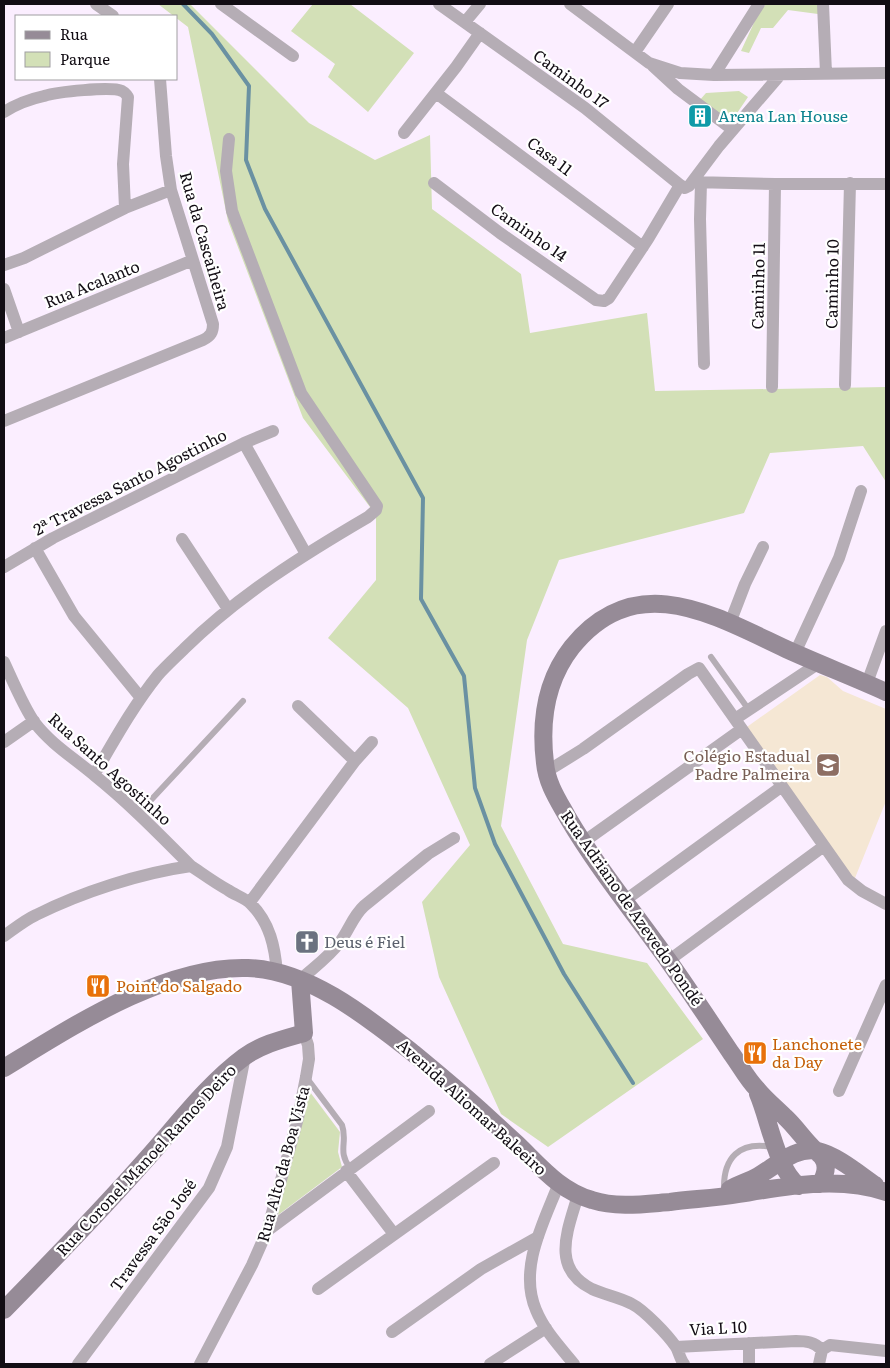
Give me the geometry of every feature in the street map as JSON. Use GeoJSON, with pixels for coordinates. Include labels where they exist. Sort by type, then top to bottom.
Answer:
{"type":"FeatureCollection","features":[{"type":"Feature","properties":{"kind":"street"},"geometry":{"type":"LineString","coordinates":[[96,4],[112,15]]}},
{"type":"Feature","properties":{"kind":"street"},"geometry":{"type":"LineString","coordinates":[[221,4],[293,56]]}},
{"type":"Feature","properties":{"kind":"street","name":"Caminho 17"},"geometry":{"type":"LineString","coordinates":[[439,4],[691,184]]}},
{"type":"Feature","properties":{"kind":"street"},"geometry":{"type":"LineString","coordinates":[[465,22],[480,4]]}},
{"type":"Feature","properties":{"kind":"street"},"geometry":{"type":"LineString","coordinates":[[635,52],[668,4]]}},
{"type":"Feature","properties":{"kind":"street"},"geometry":{"type":"LineString","coordinates":[[714,75],[759,4]]}},
{"type":"Feature","properties":{"kind":"street"},"geometry":{"type":"LineString","coordinates":[[823,4],[826,73]]}},
{"type":"Feature","properties":{"kind":"street"},"geometry":{"type":"LineString","coordinates":[[573,5],[649,63],[678,89],[733,130]]}},
{"type":"Feature","properties":{"kind":"street"},"geometry":{"type":"LineString","coordinates":[[404,133],[480,33]]}},
{"type":"Feature","properties":{"kind":"street"},"geometry":{"type":"LineString","coordinates":[[649,63],[680,73],[714,75],[886,73]]}},
{"type":"Feature","properties":{"kind":"street"},"geometry":{"type":"LineString","coordinates":[[643,247],[733,130],[780,75]]}},
{"type":"Feature","properties":{"kind":"street","name":"Rua da Cascaiheira"},"geometry":{"type":"LineString","coordinates":[[4,421],[203,340],[211,335],[213,324],[171,190],[166,156],[160,80]]}},
{"type":"Feature","properties":{"kind":"street"},"geometry":{"type":"LineString","coordinates":[[4,112],[9,108],[46,95],[88,90],[119,90],[125,92],[128,96],[123,164],[125,208]]}},
{"type":"Feature","properties":{"kind":"street","name":"Casa 11"},"geometry":{"type":"LineString","coordinates":[[436,93],[643,247]]}},
{"type":"Feature","properties":{"kind":"street"},"geometry":{"type":"LineString","coordinates":[[94,775],[141,698],[159,674],[208,625],[306,554],[368,517],[376,510],[377,506],[375,500],[301,394],[232,211],[226,171],[229,139]]}},
{"type":"Feature","properties":{"kind":"street","name":"Caminho 14"},"geometry":{"type":"LineString","coordinates":[[434,183],[596,300],[604,301],[609,298],[643,247]]}},
{"type":"Feature","properties":{"kind":"street","name":"Caminho 10"},"geometry":{"type":"LineString","coordinates":[[845,385],[850,183]]}},
{"type":"Feature","properties":{"kind":"street"},"geometry":{"type":"LineString","coordinates":[[691,184],[886,184]]}},
{"type":"Feature","properties":{"kind":"street"},"geometry":{"type":"LineString","coordinates":[[691,184],[700,228],[704,364]]}},
{"type":"Feature","properties":{"kind":"street","name":"Caminho 11"},"geometry":{"type":"LineString","coordinates":[[772,388],[775,184]]}},
{"type":"Feature","properties":{"kind":"street"},"geometry":{"type":"LineString","coordinates":[[4,265],[24,258],[125,208],[171,190]]}},
{"type":"Feature","properties":{"kind":"street","name":"Rua Acalanto"},"geometry":{"type":"LineString","coordinates":[[4,338],[193,260]]}},
{"type":"Feature","properties":{"kind":"street"},"geometry":{"type":"LineString","coordinates":[[4,289],[19,332]]}},
{"type":"Feature","properties":{"kind":"street","name":"2ª Travessa Santo Agostinho"},"geometry":{"type":"LineString","coordinates":[[4,567],[35,548],[244,443],[273,431]]}},
{"type":"Feature","properties":{"kind":"street"},"geometry":{"type":"LineString","coordinates":[[244,443],[306,554]]}},
{"type":"Feature","properties":{"kind":"street"},"geometry":{"type":"LineString","coordinates":[[795,653],[839,558],[861,491]]}},
{"type":"Feature","properties":{"kind":"street"},"geometry":{"type":"LineString","coordinates":[[182,539],[228,609]]}},
{"type":"Feature","properties":{"kind":"street"},"geometry":{"type":"LineString","coordinates":[[730,623],[745,584],[763,547]]}},
{"type":"Feature","properties":{"kind":"street"},"geometry":{"type":"LineString","coordinates":[[35,548],[74,616],[141,698]]}},
{"type":"Feature","properties":{"kind":"street","name":"Rua Adriano de Azevedo Pondé"},"geometry":{"type":"LineString","coordinates":[[799,1186],[788,1177],[775,1149],[765,1111],[756,1089],[668,961],[582,843],[553,792],[546,772],[543,741],[543,727],[549,690],[562,660],[584,633],[607,616],[630,607],[650,603],[675,604],[694,609],[886,692]]}},
{"type":"Feature","properties":{"kind":"street"},"geometry":{"type":"LineString","coordinates":[[867,683],[886,631]]}},
{"type":"Feature","properties":{"kind":"street","name":"Rua Santo Agostinho"},"geometry":{"type":"LineString","coordinates":[[4,662],[34,721],[49,739],[138,814],[192,866],[227,890],[250,902]]}},
{"type":"Feature","properties":{"kind":"street"},"geometry":{"type":"LineString","coordinates":[[582,843],[739,724],[749,710],[819,662]]}},
{"type":"Feature","properties":{"kind":"street"},"geometry":{"type":"LineString","coordinates":[[546,772],[583,749],[696,668],[699,668],[848,880],[862,891],[886,903]]}},
{"type":"Feature","properties":{"kind":"street"},"geometry":{"type":"LineString","coordinates":[[298,706],[355,761]]}},
{"type":"Feature","properties":{"kind":"street"},"geometry":{"type":"LineString","coordinates":[[4,742],[34,721]]}},
{"type":"Feature","properties":{"kind":"street"},"geometry":{"type":"LineString","coordinates":[[277,973],[272,939],[267,927],[250,902],[355,761],[372,742]]}},
{"type":"Feature","properties":{"kind":"street"},"geometry":{"type":"LineString","coordinates":[[624,901],[781,787]]}},
{"type":"Feature","properties":{"kind":"street"},"geometry":{"type":"LineString","coordinates":[[300,980],[338,944],[349,929],[357,913],[364,906],[428,854],[454,838]]}},
{"type":"Feature","properties":{"kind":"street"},"geometry":{"type":"LineString","coordinates":[[668,961],[824,846]]}},
{"type":"Feature","properties":{"kind":"street"},"geometry":{"type":"LineString","coordinates":[[4,936],[35,915],[73,899],[167,869],[192,866]]}},
{"type":"Feature","properties":{"kind":"street","name":"Avenida Aliomar Baleeiro"},"geometry":{"type":"LineString","coordinates":[[4,1068],[65,1031],[161,984],[198,974],[235,968],[256,969],[300,980],[343,1002],[378,1025],[456,1088],[559,1183],[578,1195],[592,1200],[623,1205],[646,1204],[820,1184],[853,1184],[885,1191]]}},
{"type":"Feature","properties":{"kind":"street","name":"Rua Alto da Boa Vista"},"geometry":{"type":"LineString","coordinates":[[200,1364],[252,1266],[267,1231],[298,1118],[309,1059],[308,1045],[304,1033],[300,980]]}},
{"type":"Feature","properties":{"kind":"street"},"geometry":{"type":"LineString","coordinates":[[839,1091],[886,985]]}},
{"type":"Feature","properties":{"kind":"street","name":"Rua Coronel Manoel Ramos Deiro"},"geometry":{"type":"LineString","coordinates":[[4,1310],[136,1171],[212,1086],[245,1056],[270,1043],[304,1033]]}},
{"type":"Feature","properties":{"kind":"street","name":"Travessa São José"},"geometry":{"type":"LineString","coordinates":[[78,1364],[209,1188],[227,1147],[245,1056]]}},
{"type":"Feature","properties":{"kind":"street","name":"Rua Adriano de Azevedo Pondé"},"geometry":{"type":"LineString","coordinates":[[756,1089],[787,1118],[822,1157],[825,1163],[825,1177],[820,1184]]}},
{"type":"Feature","properties":{"kind":"street"},"geometry":{"type":"LineString","coordinates":[[267,1231],[428,1110]]}},
{"type":"Feature","properties":{"kind":"street","name":"Avenida Aliomar Baleeiro"},"geometry":{"type":"LineString","coordinates":[[704,1198],[758,1176],[775,1149],[792,1155],[803,1151],[820,1151],[885,1191]]}},
{"type":"Feature","properties":{"kind":"street"},"geometry":{"type":"LineString","coordinates":[[318,1289],[494,1163]]}},
{"type":"Feature","properties":{"kind":"street"},"geometry":{"type":"LineString","coordinates":[[348,1169],[394,1234]]}},
{"type":"Feature","properties":{"kind":"street"},"geometry":{"type":"LineString","coordinates":[[559,1183],[538,1237],[530,1269],[531,1296],[536,1311],[546,1328],[574,1364]]}},
{"type":"Feature","properties":{"kind":"street","name":"Via L 10"},"geometry":{"type":"LineString","coordinates":[[578,1195],[567,1231],[565,1246],[566,1261],[571,1273],[580,1283],[633,1304],[650,1318],[676,1347],[805,1341],[826,1347],[886,1351]]}},
{"type":"Feature","properties":{"kind":"street"},"geometry":{"type":"LineString","coordinates":[[392,1332],[481,1269],[538,1237]]}},
{"type":"Feature","properties":{"kind":"street"},"geometry":{"type":"LineString","coordinates":[[490,1364],[546,1328]]}},
{"type":"Feature","properties":{"kind":"street"},"geometry":{"type":"LineString","coordinates":[[749,1343],[749,1364]]}},
{"type":"Feature","properties":{"kind":"street"},"geometry":{"type":"LineString","coordinates":[[676,1347],[684,1364]]}},
{"type":"Feature","properties":{"kind":"street"},"geometry":{"type":"LineString","coordinates":[[819,1364],[826,1347]]}},
{"type":"Feature","properties":{"kind":"lane"},"geometry":{"type":"LineString","coordinates":[[711,657],[749,710]]}},
{"type":"Feature","properties":{"kind":"lane"},"geometry":{"type":"LineString","coordinates":[[138,814],[243,701]]}},
{"type":"Feature","properties":{"kind":"lane"},"geometry":{"type":"LineString","coordinates":[[306,1077],[342,1125],[344,1131],[343,1154],[348,1169]]}},
{"type":"Feature","properties":{"kind":"lane"},"geometry":{"type":"LineString","coordinates":[[724,1191],[727,1164],[737,1153],[761,1145],[775,1149]]}},
{"type":"Feature","properties":{"kind":"shaded area","name":"Colégio Estadual Padre Palmeira"},"geometry":{"type":"Polygon","coordinates":[[[820,675],[827,677],[843,691],[886,709],[886,801],[853,883],[744,729],[820,675]]]}},
{"type":"Feature","properties":{"kind":"green space"},"geometry":{"type":"Polygon","coordinates":[[[158,4],[190,4],[309,123],[375,160],[430,135],[432,209],[521,274],[530,333],[647,313],[655,391],[886,387],[886,482],[863,446],[770,453],[744,513],[559,560],[527,640],[501,826],[563,944],[647,963],[703,1039],[548,1147],[501,1114],[439,977],[422,902],[470,845],[408,708],[328,638],[376,580],[376,515],[303,418],[228,221],[188,27],[178,19],[178,15],[172,15],[158,4]]]}},
{"type":"Feature","properties":{"kind":"green space"},"geometry":{"type":"Polygon","coordinates":[[[313,4],[350,4],[414,53],[368,112],[328,77],[335,64],[291,31],[313,4]]]}},
{"type":"Feature","properties":{"kind":"green space"},"geometry":{"type":"Polygon","coordinates":[[[766,4],[819,4],[818,14],[788,10],[773,28],[761,28],[749,53],[741,51],[758,14],[766,4]]]}},
{"type":"Feature","properties":{"kind":"green space"},"geometry":{"type":"Polygon","coordinates":[[[739,91],[748,97],[731,122],[699,101],[706,93],[739,91]]]}},
{"type":"Feature","properties":{"kind":"green space"},"geometry":{"type":"Polygon","coordinates":[[[310,1092],[340,1132],[338,1152],[342,1167],[278,1215],[283,1188],[310,1092]]]}},
{"type":"Feature","properties":{"kind":"waterway"},"geometry":{"type":"LineString","coordinates":[[183,4],[212,34],[249,86],[246,160],[265,209],[423,498],[421,599],[464,676],[475,788],[495,844],[564,974],[633,1083]]}},
{"type":"Feature","properties":{"kind":"place","name":"Arena Lan House"},"geometry":{"type":"Point","coordinates":[700,116]}},
{"type":"Feature","properties":{"kind":"place","name":"Colégio Estadual Padre Palmeira"},"geometry":{"type":"Point","coordinates":[828,765]}},
{"type":"Feature","properties":{"kind":"place","name":"Deus é Fiel"},"geometry":{"type":"Point","coordinates":[307,942]}},
{"type":"Feature","properties":{"kind":"place","name":"Point do Salgado"},"geometry":{"type":"Point","coordinates":[98,986]}},
{"type":"Feature","properties":{"kind":"place","name":"Lanchonete da Day"},"geometry":{"type":"Point","coordinates":[755,1053]}}]}
